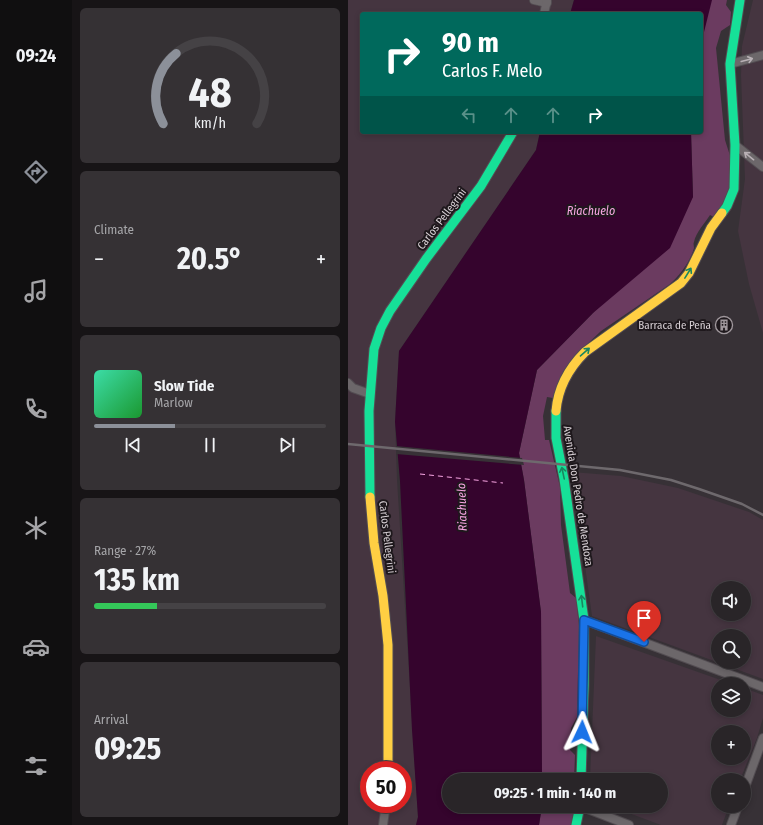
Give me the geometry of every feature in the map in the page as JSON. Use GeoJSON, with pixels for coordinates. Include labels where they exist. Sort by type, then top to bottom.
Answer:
{"type":"FeatureCollection","features":[{"type":"Feature","properties":{"kind":"main road","name":"Avenida Don Pedro de Mendoza"},"geometry":{"type":"LineString","coordinates":[[581,773],[584,620],[565,484],[556,438],[555,415],[560,391],[569,371],[585,352],[681,283],[689,273],[711,228],[727,206],[732,196],[734,184],[735,145],[730,64],[740,0]]}},
{"type":"Feature","properties":{"kind":"main road","name":"Carlos Pellegrini"},"geometry":{"type":"LineString","coordinates":[[388,761],[388,645],[372,518],[369,468],[369,411],[374,349],[381,328],[390,311],[481,186],[512,134]]}},
{"type":"Feature","properties":{"kind":"main road"},"geometry":{"type":"LineString","coordinates":[[576,825],[579,813]]}},
{"type":"Feature","properties":{"kind":"street"},"geometry":{"type":"LineString","coordinates":[[534,0],[547,2],[544,12]]}},
{"type":"Feature","properties":{"kind":"street"},"geometry":{"type":"LineString","coordinates":[[730,64],[763,55]]}},
{"type":"Feature","properties":{"kind":"street"},"geometry":{"type":"LineString","coordinates":[[735,145],[763,167]]}},
{"type":"Feature","properties":{"kind":"street"},"geometry":{"type":"LineString","coordinates":[[348,383],[353,388],[370,394]]}},
{"type":"Feature","properties":{"kind":"street"},"geometry":{"type":"LineString","coordinates":[[584,620],[763,687]]}},
{"type":"Feature","properties":{"kind":"street"},"geometry":{"type":"LineString","coordinates":[[750,773],[763,738]]}},
{"type":"Feature","properties":{"kind":"street"},"geometry":{"type":"LineString","coordinates":[[384,825],[385,813]]}},
{"type":"Feature","properties":{"kind":"street"},"geometry":{"type":"LineString","coordinates":[[598,813],[629,825]]}},
{"type":"Feature","properties":{"kind":"street"},"geometry":{"type":"LineString","coordinates":[[732,825],[736,813]]}},
{"type":"Feature","properties":{"kind":"shaded area"},"geometry":{"type":"Polygon","coordinates":[[[348,0],[574,0],[571,12],[360,12],[360,134],[540,134],[536,150],[399,351],[395,422],[397,480],[418,817],[416,825],[348,825],[348,0]]]}},
{"type":"Feature","properties":{"kind":"shaded area"},"geometry":{"type":"Polygon","coordinates":[[[711,0],[727,0],[726,5],[731,12],[730,25],[721,31],[716,48],[725,140],[732,162],[731,183],[724,204],[714,217],[710,215],[699,231],[695,238],[694,248],[690,258],[677,277],[670,284],[601,331],[582,349],[553,398],[547,397],[543,416],[545,440],[549,440],[560,487],[561,525],[570,593],[576,598],[579,626],[577,717],[571,728],[570,750],[575,755],[574,773],[542,773],[541,612],[524,480],[519,453],[537,370],[593,313],[693,197],[691,134],[703,134],[703,34],[711,0]]]}},
{"type":"Feature","properties":{"kind":"shaded area"},"geometry":{"type":"Polygon","coordinates":[[[753,0],[763,0],[763,333],[749,284],[738,231],[745,179],[741,75],[742,46],[753,0]]]}},
{"type":"Feature","properties":{"kind":"shaded area"},"geometry":{"type":"Polygon","coordinates":[[[572,472],[621,476],[678,488],[749,512],[763,520],[763,679],[736,669],[751,669],[751,629],[711,629],[711,660],[592,616],[572,472]]]}},
{"type":"Feature","properties":{"kind":"shaded area"},"geometry":{"type":"Polygon","coordinates":[[[596,636],[712,677],[711,717],[751,717],[751,691],[763,695],[763,718],[751,753],[751,725],[711,725],[711,765],[746,765],[743,773],[711,773],[711,813],[726,813],[722,825],[661,825],[629,813],[668,813],[668,773],[590,773],[596,636]]]}},
{"type":"Feature","properties":{"kind":"shaded area"},"geometry":{"type":"Polygon","coordinates":[[[541,813],[573,813],[573,825],[539,825],[541,813]]]}},
{"type":"Feature","properties":{"kind":"water"},"geometry":{"type":"Polygon","coordinates":[[[574,0],[712,0],[703,36],[703,12],[571,12],[574,0]]]}},
{"type":"Feature","properties":{"kind":"water","name":"Riachuelo"},"geometry":{"type":"Polygon","coordinates":[[[540,134],[691,134],[693,197],[670,248],[593,313],[537,370],[519,453],[524,480],[541,612],[542,773],[442,773],[442,813],[541,813],[539,825],[416,825],[418,817],[412,730],[400,481],[395,422],[399,351],[536,150],[540,134]]]}},
{"type":"Feature","properties":{"kind":"pier"},"geometry":{"type":"Polygon","coordinates":[[[396,446],[522,458],[524,465],[396,454],[396,446]]]}},
{"type":"Feature","properties":{"kind":"ferry route"},"geometry":{"type":"LineString","coordinates":[[420,474],[503,483]]}},
{"type":"Feature","properties":{"kind":"railway"},"geometry":{"type":"LineString","coordinates":[[348,444],[620,470],[671,480],[742,504],[763,515]]}},
{"type":"Feature","properties":{"kind":"traffic: fast"},"geometry":{"type":"LineString","coordinates":[[722,213],[727,206],[734,189],[735,145],[730,64],[740,0]]}},
{"type":"Feature","properties":{"kind":"traffic: fast"},"geometry":{"type":"LineString","coordinates":[[370,497],[369,411],[374,349],[381,328],[390,311],[426,259],[481,186],[512,134]]}},
{"type":"Feature","properties":{"kind":"traffic: fast"},"geometry":{"type":"LineString","coordinates":[[556,411],[556,438],[564,479],[584,620],[581,773]]}},
{"type":"Feature","properties":{"kind":"traffic: fast"},"geometry":{"type":"LineString","coordinates":[[576,825],[579,813]]}},
{"type":"Feature","properties":{"kind":"traffic: slow"},"geometry":{"type":"LineString","coordinates":[[556,411],[559,394],[565,379],[579,358],[585,352],[681,283],[689,273],[711,228],[722,213]]}},
{"type":"Feature","properties":{"kind":"traffic: slow"},"geometry":{"type":"LineString","coordinates":[[370,497],[374,543],[383,596],[388,645],[388,761]]}},
{"type":"Feature","properties":{"kind":"place","name":"Barraca de Peña"},"geometry":{"type":"Point","coordinates":[724,325]}},
{"type":"Feature","properties":{"kind":"route"},"geometry":{"type":"LineString","coordinates":[[582,732],[584,620],[644,642]]}}]}
